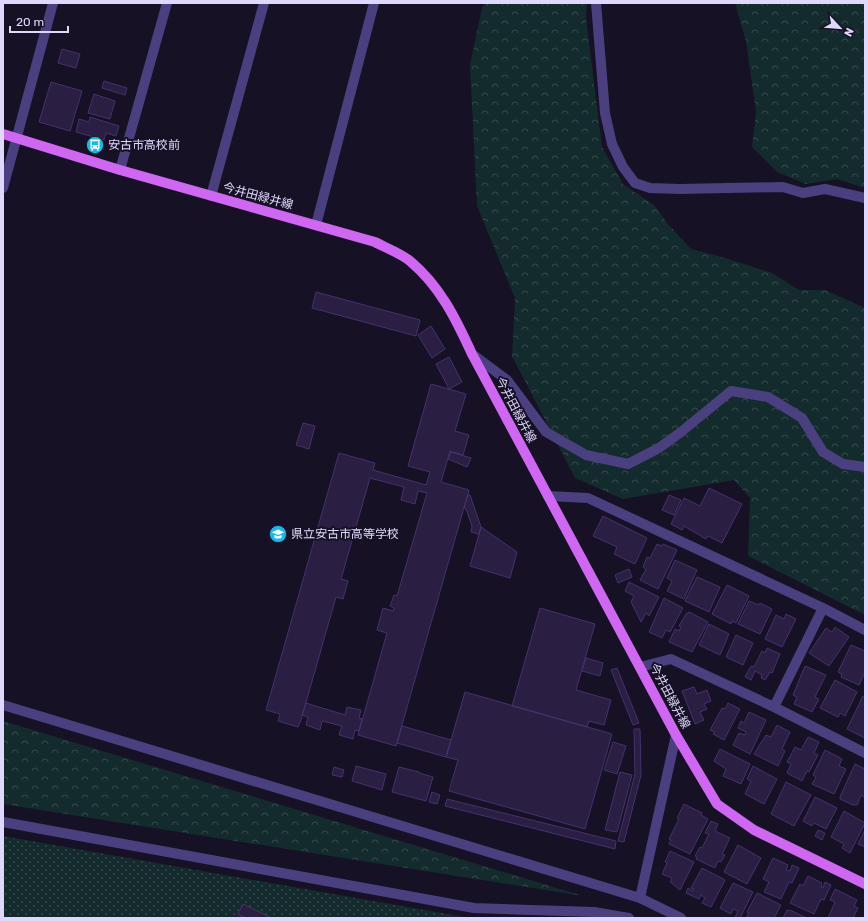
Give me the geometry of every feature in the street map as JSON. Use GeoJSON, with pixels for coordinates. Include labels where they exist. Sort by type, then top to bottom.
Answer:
{"type":"FeatureCollection","features":[{"type":"Feature","properties":{"kind":"main road","name":"今井田緑井線"},"geometry":{"type":"LineString","coordinates":[[3,134],[120,170],[375,242],[409,260],[436,287],[455,318],[472,354],[676,735],[717,804],[754,830],[865,884]]}},
{"type":"Feature","properties":{"kind":"street"},"geometry":{"type":"LineString","coordinates":[[3,188],[53,3]]}},
{"type":"Feature","properties":{"kind":"street"},"geometry":{"type":"LineString","coordinates":[[120,170],[167,3]]}},
{"type":"Feature","properties":{"kind":"street"},"geometry":{"type":"LineString","coordinates":[[211,196],[264,3]]}},
{"type":"Feature","properties":{"kind":"street"},"geometry":{"type":"LineString","coordinates":[[316,225],[374,3]]}},
{"type":"Feature","properties":{"kind":"street"},"geometry":{"type":"LineString","coordinates":[[596,3],[605,112],[612,144],[623,167],[635,183],[650,188],[680,189],[783,187],[804,193],[825,189],[865,198]]}},
{"type":"Feature","properties":{"kind":"street"},"geometry":{"type":"LineString","coordinates":[[472,354],[507,380],[546,432],[586,455],[628,464],[658,448],[682,432],[731,391],[768,397],[802,418],[823,452],[843,464],[865,467]]}},
{"type":"Feature","properties":{"kind":"street"},"geometry":{"type":"LineString","coordinates":[[548,496],[588,498],[823,608],[865,630]]}},
{"type":"Feature","properties":{"kind":"street"},"geometry":{"type":"LineString","coordinates":[[774,707],[823,608]]}},
{"type":"Feature","properties":{"kind":"street"},"geometry":{"type":"LineString","coordinates":[[640,667],[671,659],[774,707],[865,753]]}},
{"type":"Feature","properties":{"kind":"street"},"geometry":{"type":"LineString","coordinates":[[3,705],[640,898],[680,918]]}},
{"type":"Feature","properties":{"kind":"street"},"geometry":{"type":"LineString","coordinates":[[640,898],[676,735]]}},
{"type":"Feature","properties":{"kind":"street"},"geometry":{"type":"LineString","coordinates":[[3,822],[474,908],[594,912],[626,917]]}},
{"type":"Feature","properties":{"kind":"green space"},"geometry":{"type":"Polygon","coordinates":[[[485,3],[587,3],[586,18],[602,147],[623,184],[654,205],[668,224],[691,249],[772,273],[799,290],[825,290],[865,308],[865,615],[748,556],[750,498],[734,480],[623,499],[575,478],[512,356],[515,298],[477,206],[470,65],[482,8],[485,3]]]}},
{"type":"Feature","properties":{"kind":"green space"},"geometry":{"type":"Polygon","coordinates":[[[735,3],[865,3],[865,188],[837,179],[806,184],[777,172],[752,147],[756,112],[746,41],[735,3]]]}},
{"type":"Feature","properties":{"kind":"green space"},"geometry":{"type":"Polygon","coordinates":[[[3,721],[583,896],[3,804],[3,721]]]}},
{"type":"Feature","properties":{"kind":"green space"},"geometry":{"type":"Polygon","coordinates":[[[3,836],[470,918],[3,918],[3,836]]]}},
{"type":"Feature","properties":{"kind":"building"},"geometry":{"type":"Polygon","coordinates":[[[62,49],[80,54],[76,68],[58,63],[62,49]]]}},
{"type":"Feature","properties":{"kind":"building"},"geometry":{"type":"Polygon","coordinates":[[[104,81],[127,88],[125,95],[102,88],[104,81]]]}},
{"type":"Feature","properties":{"kind":"building"},"geometry":{"type":"Polygon","coordinates":[[[51,82],[82,91],[70,131],[39,122],[51,82]]]}},
{"type":"Feature","properties":{"kind":"building"},"geometry":{"type":"Polygon","coordinates":[[[94,94],[115,101],[110,119],[88,113],[94,94]]]}},
{"type":"Feature","properties":{"kind":"building"},"geometry":{"type":"Polygon","coordinates":[[[90,117],[119,126],[116,136],[106,133],[104,140],[76,132],[79,119],[89,122],[90,117]]]}},
{"type":"Feature","properties":{"kind":"building"},"geometry":{"type":"Polygon","coordinates":[[[316,292],[420,320],[416,336],[312,308],[316,292]]]}},
{"type":"Feature","properties":{"kind":"building"},"geometry":{"type":"Polygon","coordinates":[[[431,326],[445,349],[432,358],[418,335],[431,326]]]}},
{"type":"Feature","properties":{"kind":"building"},"geometry":{"type":"Polygon","coordinates":[[[449,357],[462,382],[449,389],[436,364],[449,357]]]}},
{"type":"Feature","properties":{"kind":"building"},"geometry":{"type":"Polygon","coordinates":[[[431,384],[466,394],[455,431],[469,435],[463,455],[450,451],[441,482],[469,490],[396,746],[358,735],[387,633],[377,630],[383,608],[393,611],[394,608],[390,606],[394,595],[397,596],[427,493],[418,491],[415,504],[401,500],[404,487],[370,478],[341,579],[348,581],[343,599],[336,597],[301,720],[298,727],[278,721],[280,714],[266,710],[339,453],[375,463],[373,470],[426,485],[430,472],[408,466],[431,384]]]}},
{"type":"Feature","properties":{"kind":"building"},"geometry":{"type":"Polygon","coordinates":[[[303,423],[315,426],[309,449],[296,445],[303,423]]]}},
{"type":"Feature","properties":{"kind":"building"},"geometry":{"type":"Polygon","coordinates":[[[451,452],[471,458],[467,467],[448,459],[451,452]]]}},
{"type":"Feature","properties":{"kind":"building"},"geometry":{"type":"Polygon","coordinates":[[[709,488],[742,504],[722,543],[708,536],[706,539],[684,526],[682,530],[671,524],[684,498],[700,506],[709,488]]]}},
{"type":"Feature","properties":{"kind":"building"},"geometry":{"type":"Polygon","coordinates":[[[468,495],[470,495],[481,527],[479,534],[471,532],[472,526],[466,509],[464,508],[468,495]]]}},
{"type":"Feature","properties":{"kind":"building"},"geometry":{"type":"Polygon","coordinates":[[[669,495],[681,500],[674,515],[662,510],[669,495]]]}},
{"type":"Feature","properties":{"kind":"building"},"geometry":{"type":"Polygon","coordinates":[[[603,516],[647,538],[635,564],[614,554],[617,547],[593,536],[603,516]]]}},
{"type":"Feature","properties":{"kind":"building"},"geometry":{"type":"Polygon","coordinates":[[[481,527],[517,552],[510,578],[470,566],[481,527]]]}},
{"type":"Feature","properties":{"kind":"building"},"geometry":{"type":"Polygon","coordinates":[[[657,544],[662,546],[663,544],[677,550],[658,589],[640,580],[646,569],[643,567],[647,557],[650,558],[657,544]]]}},
{"type":"Feature","properties":{"kind":"building"},"geometry":{"type":"Polygon","coordinates":[[[675,560],[697,570],[684,599],[667,591],[672,581],[667,578],[675,560]]]}},
{"type":"Feature","properties":{"kind":"building"},"geometry":{"type":"Polygon","coordinates":[[[629,569],[632,577],[618,583],[615,575],[629,569]]]}},
{"type":"Feature","properties":{"kind":"building"},"geometry":{"type":"Polygon","coordinates":[[[697,577],[720,587],[709,612],[685,601],[697,577]]]}},
{"type":"Feature","properties":{"kind":"building"},"geometry":{"type":"Polygon","coordinates":[[[629,582],[659,597],[649,616],[646,613],[641,622],[631,602],[634,596],[625,591],[629,582]]]}},
{"type":"Feature","properties":{"kind":"building"},"geometry":{"type":"Polygon","coordinates":[[[727,585],[749,596],[736,623],[732,621],[731,624],[712,614],[727,585]]]}},
{"type":"Feature","properties":{"kind":"building"},"geometry":{"type":"Polygon","coordinates":[[[664,598],[683,608],[670,632],[666,630],[662,638],[649,632],[664,598]]]}},
{"type":"Feature","properties":{"kind":"building"},"geometry":{"type":"Polygon","coordinates":[[[749,601],[759,605],[760,603],[772,609],[760,634],[738,624],[749,601]]]}},
{"type":"Feature","properties":{"kind":"building"},"geometry":{"type":"Polygon","coordinates":[[[540,608],[595,624],[576,690],[611,700],[604,725],[589,721],[587,727],[512,706],[540,608]]]}},
{"type":"Feature","properties":{"kind":"building"},"geometry":{"type":"Polygon","coordinates":[[[689,612],[708,622],[692,652],[669,642],[675,629],[679,631],[681,627],[679,626],[686,614],[689,612]]]}},
{"type":"Feature","properties":{"kind":"building"},"geometry":{"type":"Polygon","coordinates":[[[786,614],[796,619],[782,647],[765,639],[776,615],[784,619],[786,614]]]}},
{"type":"Feature","properties":{"kind":"building"},"geometry":{"type":"Polygon","coordinates":[[[709,624],[729,634],[720,655],[699,645],[709,624]]]}},
{"type":"Feature","properties":{"kind":"building"},"geometry":{"type":"Polygon","coordinates":[[[835,627],[849,637],[829,666],[809,653],[826,628],[832,632],[835,627]]]}},
{"type":"Feature","properties":{"kind":"building"},"geometry":{"type":"Polygon","coordinates":[[[736,635],[753,643],[743,665],[726,657],[736,635]]]}},
{"type":"Feature","properties":{"kind":"building"},"geometry":{"type":"Polygon","coordinates":[[[851,645],[865,651],[865,672],[859,685],[841,677],[842,674],[838,672],[851,645]]]}},
{"type":"Feature","properties":{"kind":"building"},"geometry":{"type":"Polygon","coordinates":[[[767,648],[780,654],[772,673],[770,672],[765,680],[761,678],[762,675],[755,671],[751,680],[745,677],[751,666],[754,667],[762,651],[765,653],[767,648]]]}},
{"type":"Feature","properties":{"kind":"building"},"geometry":{"type":"Polygon","coordinates":[[[586,658],[603,663],[600,676],[582,671],[586,658]]]}},
{"type":"Feature","properties":{"kind":"building"},"geometry":{"type":"Polygon","coordinates":[[[805,666],[826,675],[815,697],[819,699],[812,712],[794,704],[797,697],[793,695],[805,666]]]}},
{"type":"Feature","properties":{"kind":"building"},"geometry":{"type":"Polygon","coordinates":[[[617,668],[639,723],[633,725],[611,670],[617,668]]]}},
{"type":"Feature","properties":{"kind":"building"},"geometry":{"type":"Polygon","coordinates":[[[835,680],[857,692],[845,716],[840,713],[838,717],[820,708],[835,680]]]}},
{"type":"Feature","properties":{"kind":"building"},"geometry":{"type":"Polygon","coordinates":[[[694,687],[697,694],[707,690],[711,701],[704,704],[707,709],[700,712],[704,720],[695,724],[682,691],[694,687]]]}},
{"type":"Feature","properties":{"kind":"building"},"geometry":{"type":"Polygon","coordinates":[[[465,692],[612,734],[585,829],[449,791],[458,760],[446,757],[465,692]]]}},
{"type":"Feature","properties":{"kind":"building"},"geometry":{"type":"Polygon","coordinates":[[[863,696],[865,697],[865,738],[847,729],[863,696]]]}},
{"type":"Feature","properties":{"kind":"building"},"geometry":{"type":"Polygon","coordinates":[[[306,703],[345,715],[347,707],[361,710],[359,718],[362,719],[359,731],[355,730],[353,739],[339,735],[342,726],[322,721],[320,730],[306,725],[308,717],[302,715],[306,703]]]}},
{"type":"Feature","properties":{"kind":"building"},"geometry":{"type":"Polygon","coordinates":[[[728,703],[740,709],[724,740],[713,734],[715,732],[710,730],[722,708],[725,709],[728,703]]]}},
{"type":"Feature","properties":{"kind":"building"},"geometry":{"type":"Polygon","coordinates":[[[749,712],[766,720],[750,754],[733,745],[739,733],[745,735],[746,732],[738,728],[741,721],[744,723],[749,712]]]}},
{"type":"Feature","properties":{"kind":"building"},"geometry":{"type":"Polygon","coordinates":[[[777,725],[790,732],[782,749],[785,751],[778,766],[754,754],[766,735],[771,737],[777,725]]]}},
{"type":"Feature","properties":{"kind":"building"},"geometry":{"type":"Polygon","coordinates":[[[402,726],[451,740],[446,757],[397,743],[402,726]]]}},
{"type":"Feature","properties":{"kind":"building"},"geometry":{"type":"Polygon","coordinates":[[[634,729],[640,729],[641,775],[624,842],[618,841],[635,774],[634,729]]]}},
{"type":"Feature","properties":{"kind":"building"},"geometry":{"type":"Polygon","coordinates":[[[808,737],[819,742],[814,753],[818,755],[809,772],[807,771],[802,781],[787,773],[791,764],[787,762],[795,747],[801,750],[808,737]]]}},
{"type":"Feature","properties":{"kind":"building"},"geometry":{"type":"Polygon","coordinates":[[[613,742],[626,746],[617,774],[604,770],[613,742]]]}},
{"type":"Feature","properties":{"kind":"building"},"geometry":{"type":"Polygon","coordinates":[[[720,749],[750,764],[741,784],[723,776],[726,769],[714,761],[720,749]]]}},
{"type":"Feature","properties":{"kind":"building"},"geometry":{"type":"Polygon","coordinates":[[[825,750],[842,759],[839,766],[846,769],[834,794],[812,784],[816,777],[813,775],[825,750]]]}},
{"type":"Feature","properties":{"kind":"building"},"geometry":{"type":"Polygon","coordinates":[[[855,764],[865,769],[865,794],[864,797],[861,795],[857,805],[853,805],[840,799],[840,797],[855,764]]]}},
{"type":"Feature","properties":{"kind":"building"},"geometry":{"type":"Polygon","coordinates":[[[356,766],[386,774],[382,790],[352,781],[356,766]]]}},
{"type":"Feature","properties":{"kind":"building"},"geometry":{"type":"Polygon","coordinates":[[[753,766],[777,779],[764,804],[745,794],[751,781],[747,779],[753,766]]]}},
{"type":"Feature","properties":{"kind":"building"},"geometry":{"type":"Polygon","coordinates":[[[334,767],[344,770],[342,777],[332,775],[334,767]]]}},
{"type":"Feature","properties":{"kind":"building"},"geometry":{"type":"Polygon","coordinates":[[[399,767],[433,777],[426,801],[392,792],[399,767]]]}},
{"type":"Feature","properties":{"kind":"building"},"geometry":{"type":"Polygon","coordinates":[[[620,772],[632,775],[617,832],[605,830],[620,772]]]}},
{"type":"Feature","properties":{"kind":"building"},"geometry":{"type":"Polygon","coordinates":[[[786,782],[811,795],[794,826],[771,814],[786,782]]]}},
{"type":"Feature","properties":{"kind":"building"},"geometry":{"type":"Polygon","coordinates":[[[432,792],[440,795],[437,804],[429,802],[432,792]]]}},
{"type":"Feature","properties":{"kind":"building"},"geometry":{"type":"Polygon","coordinates":[[[815,797],[837,808],[826,829],[814,823],[812,826],[803,821],[815,797]]]}},
{"type":"Feature","properties":{"kind":"building"},"geometry":{"type":"Polygon","coordinates":[[[447,799],[616,841],[615,849],[445,806],[447,799]]]}},
{"type":"Feature","properties":{"kind":"building"},"geometry":{"type":"Polygon","coordinates":[[[684,804],[702,813],[701,815],[708,819],[690,854],[669,844],[671,840],[669,839],[679,819],[677,818],[684,804]]]}},
{"type":"Feature","properties":{"kind":"building"},"geometry":{"type":"Polygon","coordinates":[[[844,811],[865,823],[850,853],[842,848],[844,844],[831,837],[844,811]]]}},
{"type":"Feature","properties":{"kind":"building"},"geometry":{"type":"Polygon","coordinates":[[[711,821],[718,824],[715,831],[730,838],[722,854],[725,855],[721,862],[718,861],[715,868],[696,859],[697,857],[695,856],[700,847],[702,848],[709,834],[705,833],[711,821]]]}},
{"type":"Feature","properties":{"kind":"building"},"geometry":{"type":"Polygon","coordinates":[[[818,830],[825,833],[822,840],[815,836],[818,830]]]}},
{"type":"Feature","properties":{"kind":"building"},"geometry":{"type":"Polygon","coordinates":[[[865,830],[865,847],[858,844],[865,830]]]}},
{"type":"Feature","properties":{"kind":"building"},"geometry":{"type":"Polygon","coordinates":[[[738,845],[761,858],[747,884],[724,872],[738,845]]]}},
{"type":"Feature","properties":{"kind":"building"},"geometry":{"type":"Polygon","coordinates":[[[670,851],[694,862],[680,890],[670,882],[672,878],[662,874],[670,851]]]}},
{"type":"Feature","properties":{"kind":"building"},"geometry":{"type":"Polygon","coordinates":[[[773,858],[788,865],[786,870],[790,871],[792,865],[799,868],[792,883],[789,882],[781,899],[764,892],[769,882],[763,879],[773,858]]]}},
{"type":"Feature","properties":{"kind":"building"},"geometry":{"type":"Polygon","coordinates":[[[702,868],[725,880],[711,907],[702,903],[705,898],[701,895],[699,899],[686,893],[688,888],[693,891],[694,889],[691,888],[702,868]]]}},
{"type":"Feature","properties":{"kind":"building"},"geometry":{"type":"Polygon","coordinates":[[[808,876],[822,883],[821,887],[823,888],[825,882],[831,885],[824,900],[821,899],[814,914],[790,903],[800,884],[803,886],[808,876]]]}},
{"type":"Feature","properties":{"kind":"building"},"geometry":{"type":"Polygon","coordinates":[[[733,883],[753,892],[740,918],[735,918],[738,911],[733,909],[731,914],[720,908],[733,883]]]}},
{"type":"Feature","properties":{"kind":"building"},"geometry":{"type":"Polygon","coordinates":[[[835,889],[857,900],[854,906],[858,908],[853,918],[828,918],[835,902],[830,900],[835,889]]]}},
{"type":"Feature","properties":{"kind":"building"},"geometry":{"type":"Polygon","coordinates":[[[757,893],[781,905],[774,918],[746,918],[749,913],[747,912],[757,893]]]}},
{"type":"Feature","properties":{"kind":"building"},"geometry":{"type":"Polygon","coordinates":[[[243,904],[270,917],[246,918],[238,914],[243,904]]]}},
{"type":"Feature","properties":{"kind":"building"},"geometry":{"type":"Polygon","coordinates":[[[787,910],[792,911],[807,918],[783,918],[787,910]]]}},
{"type":"Feature","properties":{"kind":"place","name":"安古市高校前"},"geometry":{"type":"Point","coordinates":[95,145]}},
{"type":"Feature","properties":{"kind":"place","name":"県立安古市高等学校"},"geometry":{"type":"Point","coordinates":[278,534]}}]}
